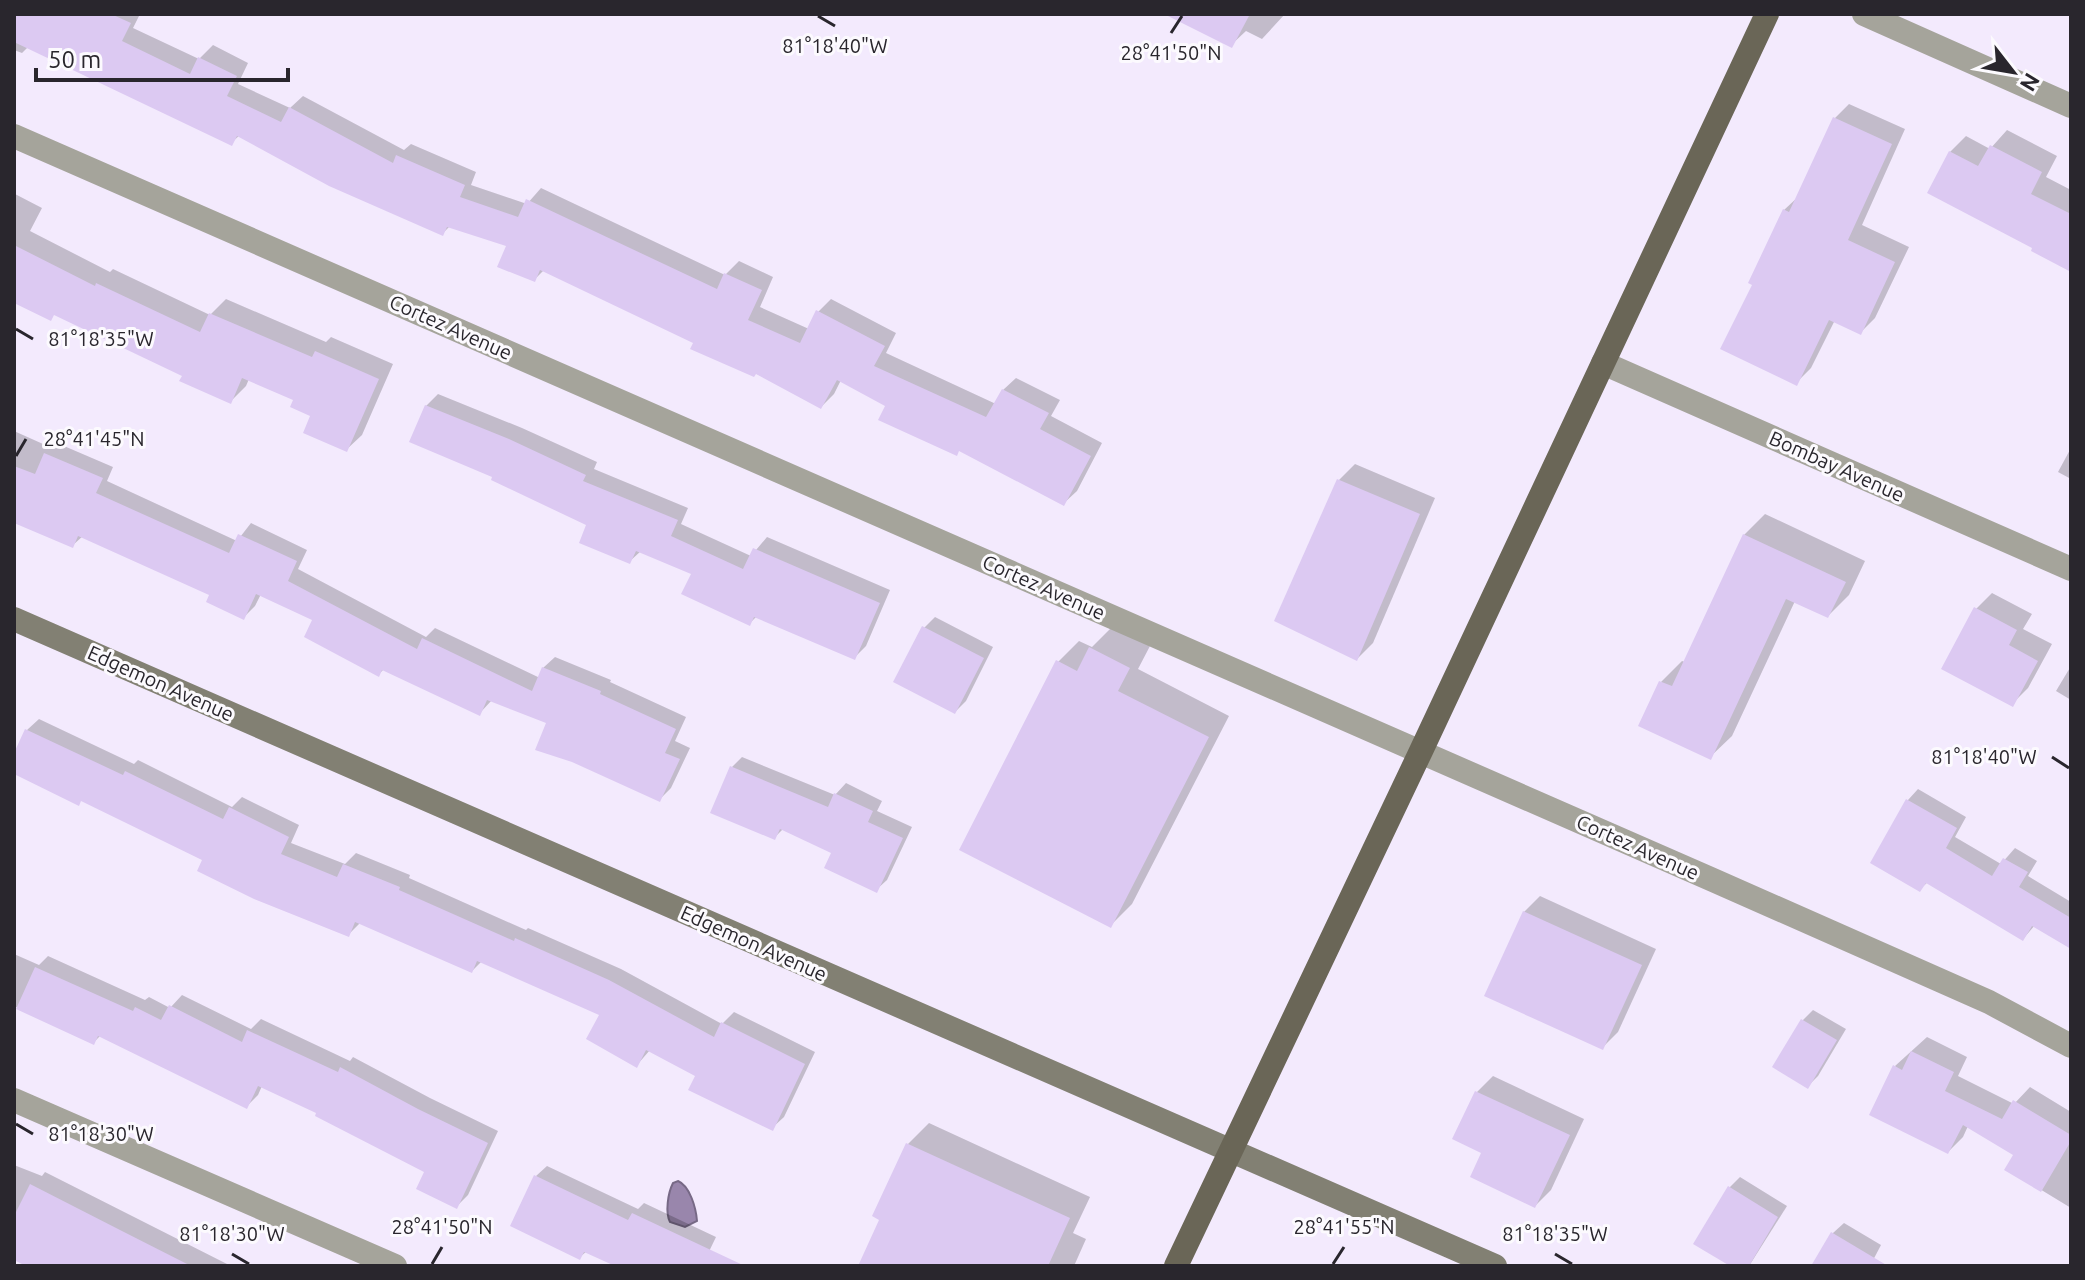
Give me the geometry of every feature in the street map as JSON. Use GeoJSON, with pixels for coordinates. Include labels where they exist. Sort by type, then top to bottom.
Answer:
{"type":"FeatureCollection","features":[{"type":"Feature","properties":{"kind":"main road"},"geometry":{"type":"LineString","coordinates":[[1176,1266],[1767,14]]}},
{"type":"Feature","properties":{"kind":"street"},"geometry":{"type":"LineString","coordinates":[[1864,14],[2071,106]]}},
{"type":"Feature","properties":{"kind":"street","name":"Cortez Avenue"},"geometry":{"type":"LineString","coordinates":[[14,136],[1989,1002],[2071,1046]]}},
{"type":"Feature","properties":{"kind":"street","name":"Bombay Avenue"},"geometry":{"type":"LineString","coordinates":[[1603,363],[2071,569]]}},
{"type":"Feature","properties":{"kind":"street","name":"Edgemon Avenue"},"geometry":{"type":"LineString","coordinates":[[14,619],[1495,1266]]}},
{"type":"Feature","properties":{"kind":"street"},"geometry":{"type":"LineString","coordinates":[[14,1100],[395,1266]]}},
{"type":"Feature","properties":{"kind":"shaded area"},"geometry":{"type":"Polygon","coordinates":[[[678,1181],[689,1192],[697,1221],[685,1227],[670,1222],[668,1213],[671,1187],[678,1181]]]}},
{"type":"Feature","properties":{"kind":"building"},"geometry":{"type":"Polygon","coordinates":[[[14,14],[111,14],[131,23],[122,41],[190,74],[198,57],[237,76],[227,96],[281,122],[289,107],[393,163],[396,155],[465,185],[460,197],[518,217],[526,199],[717,289],[724,273],[762,290],[748,320],[800,343],[816,310],[885,346],[874,366],[986,417],[1002,389],[1049,413],[1040,429],[1091,456],[1064,506],[959,451],[957,456],[878,420],[885,406],[837,380],[821,409],[756,374],[754,377],[690,349],[693,343],[540,270],[535,282],[497,267],[506,246],[447,227],[443,236],[329,186],[237,136],[232,146],[14,42],[14,14]]]}},
{"type":"Feature","properties":{"kind":"building"},"geometry":{"type":"Polygon","coordinates":[[[1164,14],[1250,14],[1232,48],[1164,14]]]}},
{"type":"Feature","properties":{"kind":"building"},"geometry":{"type":"Polygon","coordinates":[[[1833,117],[1892,144],[1848,240],[1895,262],[1861,335],[1829,320],[1797,386],[1720,349],[1752,285],[1748,283],[1783,209],[1789,212],[1833,117]]]}},
{"type":"Feature","properties":{"kind":"building"},"geometry":{"type":"Polygon","coordinates":[[[1990,145],[2042,172],[2031,194],[2071,214],[2071,272],[1927,193],[1949,151],[1978,166],[1990,145]]]}},
{"type":"Feature","properties":{"kind":"building"},"geometry":{"type":"Polygon","coordinates":[[[14,245],[95,286],[96,283],[200,332],[209,313],[312,357],[315,351],[379,379],[347,452],[303,433],[310,416],[290,407],[293,400],[242,378],[231,404],[179,381],[182,376],[54,315],[51,321],[14,303],[14,245]]]}},
{"type":"Feature","properties":{"kind":"building"},"geometry":{"type":"Polygon","coordinates":[[[425,405],[586,475],[583,481],[678,520],[671,536],[743,569],[753,548],[880,603],[855,660],[754,617],[750,626],[681,594],[691,574],[636,551],[630,564],[579,543],[586,525],[491,480],[492,477],[409,442],[425,405]]]}},
{"type":"Feature","properties":{"kind":"building"},"geometry":{"type":"Polygon","coordinates":[[[44,453],[103,478],[96,493],[229,553],[238,534],[297,561],[288,581],[417,649],[422,638],[532,691],[542,667],[601,691],[600,694],[676,729],[665,753],[680,759],[660,802],[572,762],[535,750],[546,723],[487,700],[480,716],[382,670],[379,677],[304,637],[312,620],[256,594],[244,620],[206,602],[209,595],[78,536],[73,548],[14,523],[14,466],[35,474],[44,453]]]}},
{"type":"Feature","properties":{"kind":"building"},"geometry":{"type":"Polygon","coordinates":[[[1337,479],[1420,514],[1357,661],[1274,621],[1337,479]]]}},
{"type":"Feature","properties":{"kind":"building"},"geometry":{"type":"Polygon","coordinates":[[[1743,534],[1846,582],[1828,618],[1786,599],[1711,760],[1638,726],[1659,681],[1672,686],[1743,534]]]}},
{"type":"Feature","properties":{"kind":"building"},"geometry":{"type":"Polygon","coordinates":[[[1974,607],[2017,630],[2009,645],[2038,661],[2013,707],[1941,669],[1974,607]]]}},
{"type":"Feature","properties":{"kind":"building"},"geometry":{"type":"Polygon","coordinates":[[[922,626],[984,658],[955,714],[893,682],[922,626]]]}},
{"type":"Feature","properties":{"kind":"building"},"geometry":{"type":"Polygon","coordinates":[[[1089,647],[1130,668],[1118,691],[1209,737],[1111,928],[959,850],[1056,660],[1077,671],[1089,647]]]}},
{"type":"Feature","properties":{"kind":"building"},"geometry":{"type":"Polygon","coordinates":[[[25,729],[123,775],[125,771],[223,819],[229,807],[289,837],[281,854],[337,877],[343,864],[609,980],[714,1037],[721,1022],[805,1064],[773,1131],[688,1090],[695,1076],[646,1050],[637,1068],[586,1039],[599,1015],[477,961],[472,973],[355,922],[349,937],[254,899],[197,871],[202,860],[81,801],[79,806],[14,774],[14,753],[25,729]]]}},
{"type":"Feature","properties":{"kind":"building"},"geometry":{"type":"Polygon","coordinates":[[[730,766],[828,807],[834,793],[873,811],[868,822],[903,838],[877,893],[824,868],[831,853],[780,829],[775,840],[710,813],[730,766]]]}},
{"type":"Feature","properties":{"kind":"building"},"geometry":{"type":"Polygon","coordinates":[[[1906,799],[1957,828],[1946,848],[1992,876],[2003,858],[2028,872],[2019,887],[2071,918],[2071,949],[2032,926],[2023,941],[1926,883],[1920,892],[1870,863],[1906,799]]]}},
{"type":"Feature","properties":{"kind":"building"},"geometry":{"type":"Polygon","coordinates":[[[1523,911],[1642,965],[1603,1050],[1484,996],[1523,911]]]}},
{"type":"Feature","properties":{"kind":"building"},"geometry":{"type":"Polygon","coordinates":[[[35,967],[133,1011],[135,1007],[161,1020],[169,1005],[242,1042],[247,1030],[338,1072],[340,1067],[488,1143],[457,1209],[416,1189],[424,1172],[315,1116],[316,1113],[258,1086],[247,1109],[98,1036],[94,1045],[16,1009],[35,967]]]}},
{"type":"Feature","properties":{"kind":"building"},"geometry":{"type":"Polygon","coordinates":[[[1801,1019],[1837,1040],[1808,1089],[1772,1067],[1801,1019]]]}},
{"type":"Feature","properties":{"kind":"building"},"geometry":{"type":"Polygon","coordinates":[[[1911,1051],[1954,1072],[1945,1091],[2002,1119],[2013,1100],[2071,1135],[2071,1141],[2041,1192],[2004,1170],[2013,1155],[1963,1125],[1948,1154],[1869,1115],[1893,1065],[1902,1070],[1911,1051]]]}},
{"type":"Feature","properties":{"kind":"building"},"geometry":{"type":"Polygon","coordinates":[[[1475,1091],[1570,1135],[1535,1208],[1470,1177],[1481,1153],[1452,1139],[1475,1091]]]}},
{"type":"Feature","properties":{"kind":"building"},"geometry":{"type":"Polygon","coordinates":[[[906,1143],[1070,1218],[1048,1266],[858,1266],[879,1220],[872,1216],[906,1143]]]}},
{"type":"Feature","properties":{"kind":"building"},"geometry":{"type":"Polygon","coordinates":[[[534,1175],[628,1220],[632,1213],[745,1266],[615,1266],[584,1252],[580,1260],[510,1226],[534,1175]]]}},
{"type":"Feature","properties":{"kind":"building"},"geometry":{"type":"Polygon","coordinates":[[[30,1184],[191,1266],[26,1266],[14,1260],[14,1216],[30,1184]]]}},
{"type":"Feature","properties":{"kind":"building"},"geometry":{"type":"Polygon","coordinates":[[[1728,1186],[1778,1217],[1749,1266],[1730,1266],[1693,1244],[1728,1186]]]}},
{"type":"Feature","properties":{"kind":"building"},"geometry":{"type":"Polygon","coordinates":[[[1831,1232],[1888,1266],[1811,1266],[1831,1232]]]}}]}
